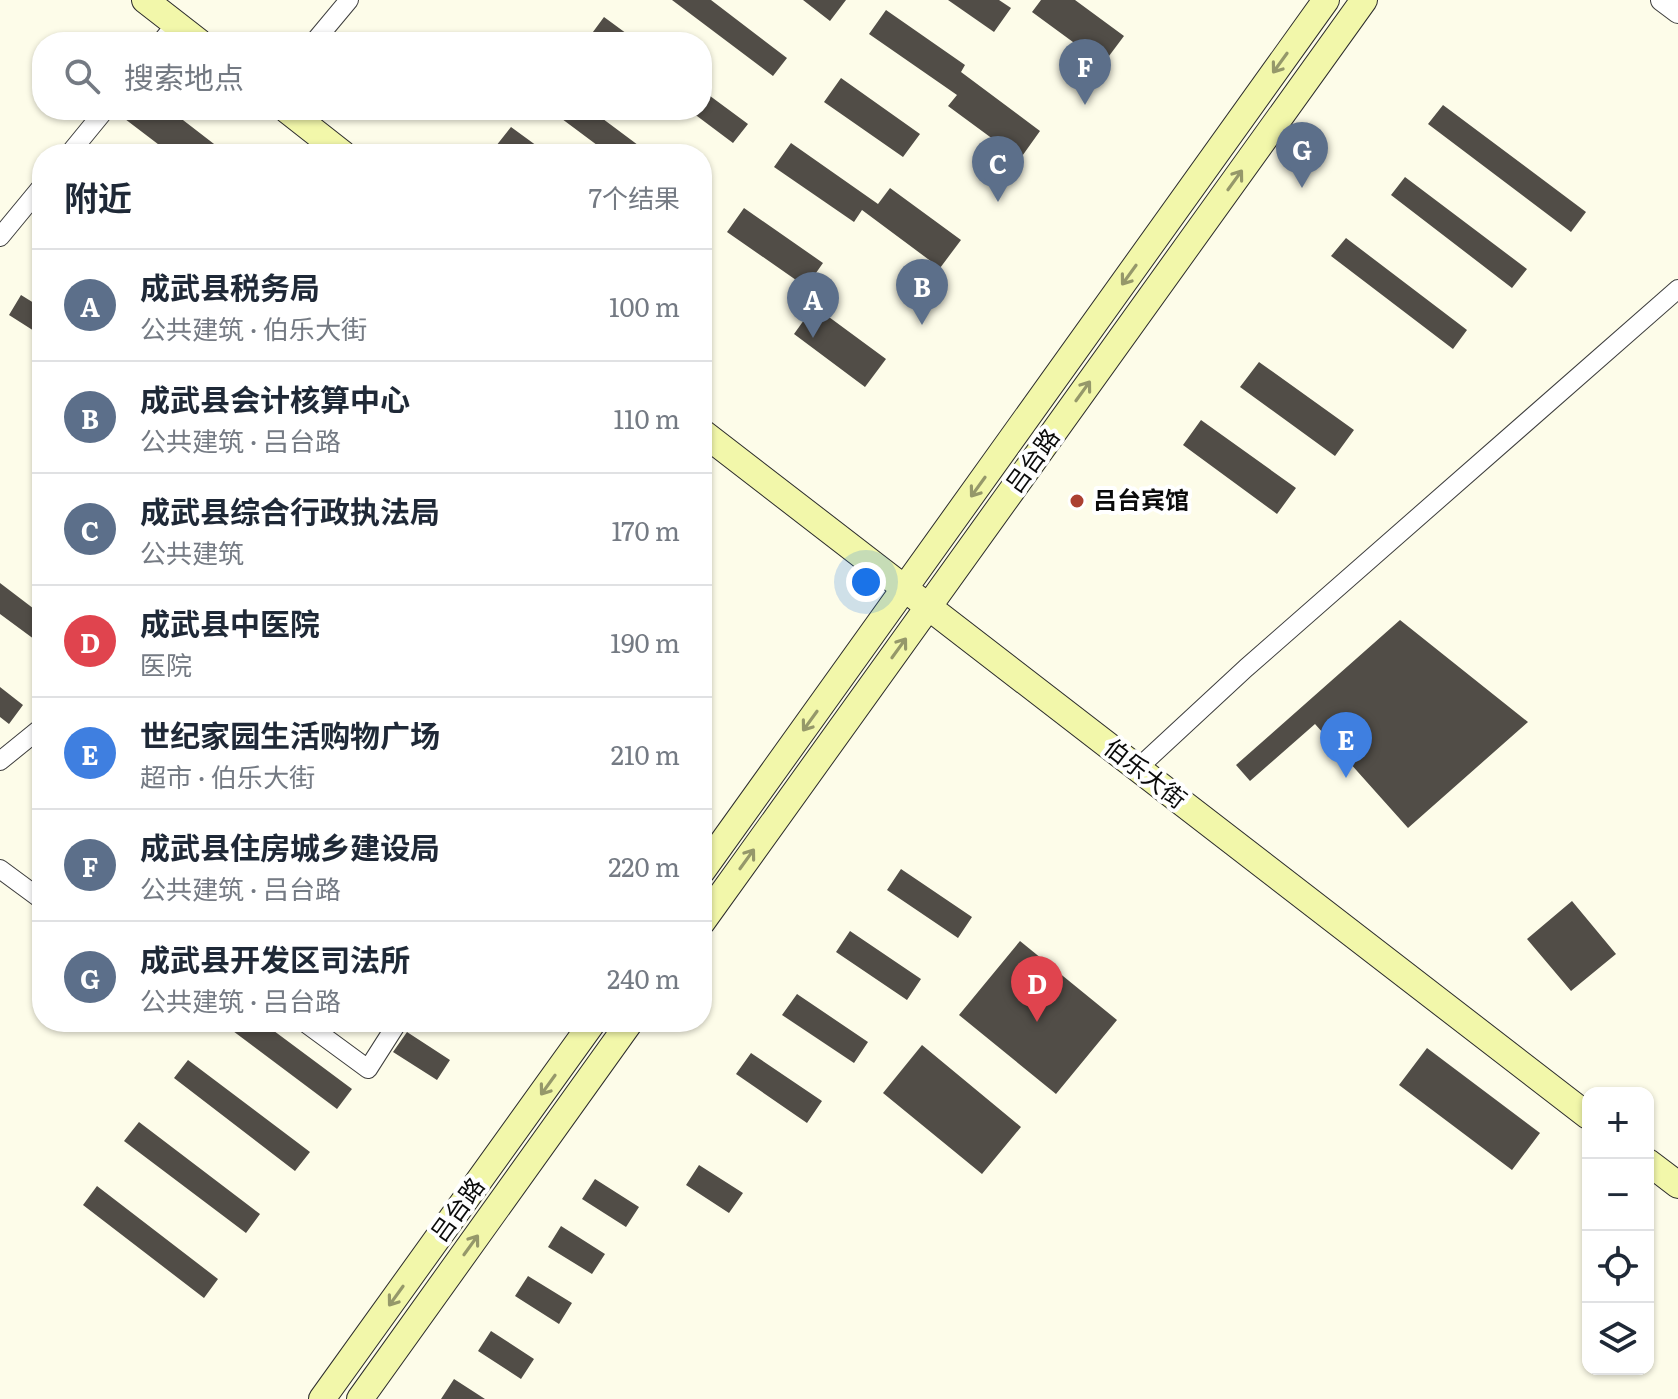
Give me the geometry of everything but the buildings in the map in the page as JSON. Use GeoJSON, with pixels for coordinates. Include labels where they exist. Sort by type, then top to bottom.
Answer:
{"type":"FeatureCollection","features":[{"type":"Feature","properties":{"kind":"main road"},"geometry":{"type":"LineString","coordinates":[[145,0],[168,32]]}},
{"type":"Feature","properties":{"kind":"main road","name":"吕台路"},"geometry":{"type":"LineString","coordinates":[[712,857],[1326,0]]}},
{"type":"Feature","properties":{"kind":"main road","name":"吕台路"},"geometry":{"type":"LineString","coordinates":[[712,908],[1364,0]]}},
{"type":"Feature","properties":{"kind":"main road"},"geometry":{"type":"LineString","coordinates":[[300,120],[330,144]]}},
{"type":"Feature","properties":{"kind":"main road","name":"伯乐大街"},"geometry":{"type":"LineString","coordinates":[[712,440],[1582,1111]]}},
{"type":"Feature","properties":{"kind":"main road","name":"吕台路"},"geometry":{"type":"LineString","coordinates":[[322,1399],[586,1032]]}},
{"type":"Feature","properties":{"kind":"main road","name":"吕台路"},"geometry":{"type":"LineString","coordinates":[[360,1399],[623,1032]]}},
{"type":"Feature","properties":{"kind":"main road"},"geometry":{"type":"LineString","coordinates":[[1654,1167],[1678,1185]]}},
{"type":"Feature","properties":{"kind":"street"},"geometry":{"type":"LineString","coordinates":[[322,32],[349,0]]}},
{"type":"Feature","properties":{"kind":"street"},"geometry":{"type":"LineString","coordinates":[[1662,0],[1678,12]]}},
{"type":"Feature","properties":{"kind":"street"},"geometry":{"type":"LineString","coordinates":[[77,144],[97,120]]}},
{"type":"Feature","properties":{"kind":"street"},"geometry":{"type":"LineString","coordinates":[[0,237],[32,198]]}},
{"type":"Feature","properties":{"kind":"street"},"geometry":{"type":"LineString","coordinates":[[1138,768],[1246,668],[1678,289]]}},
{"type":"Feature","properties":{"kind":"street"},"geometry":{"type":"LineString","coordinates":[[0,761],[32,735]]}},
{"type":"Feature","properties":{"kind":"street"},"geometry":{"type":"LineString","coordinates":[[0,869],[32,893]]}},
{"type":"Feature","properties":{"kind":"street"},"geometry":{"type":"LineString","coordinates":[[318,1032],[368,1069],[392,1032]]}},
{"type":"Feature","properties":{"kind":"place","name":"成武县住房城乡建设局"},"geometry":{"type":"Point","coordinates":[1085,105]}},
{"type":"Feature","properties":{"kind":"place","name":"成武县开发区司法所"},"geometry":{"type":"Point","coordinates":[1302,188]}},
{"type":"Feature","properties":{"kind":"place","name":"成武县综合行政执法局"},"geometry":{"type":"Point","coordinates":[998,202]}},
{"type":"Feature","properties":{"kind":"place","name":"成武县会计核算中心"},"geometry":{"type":"Point","coordinates":[922,325]}},
{"type":"Feature","properties":{"kind":"place","name":"成武县税务局"},"geometry":{"type":"Point","coordinates":[813,338]}},
{"type":"Feature","properties":{"kind":"place","name":"吕台宾馆"},"geometry":{"type":"Point","coordinates":[1077,501]}},
{"type":"Feature","properties":{"kind":"place","name":"世纪家园生活购物广场"},"geometry":{"type":"Point","coordinates":[1346,778]}},
{"type":"Feature","properties":{"kind":"place","name":"成武县中医院"},"geometry":{"type":"Point","coordinates":[1037,1022]}}]}
